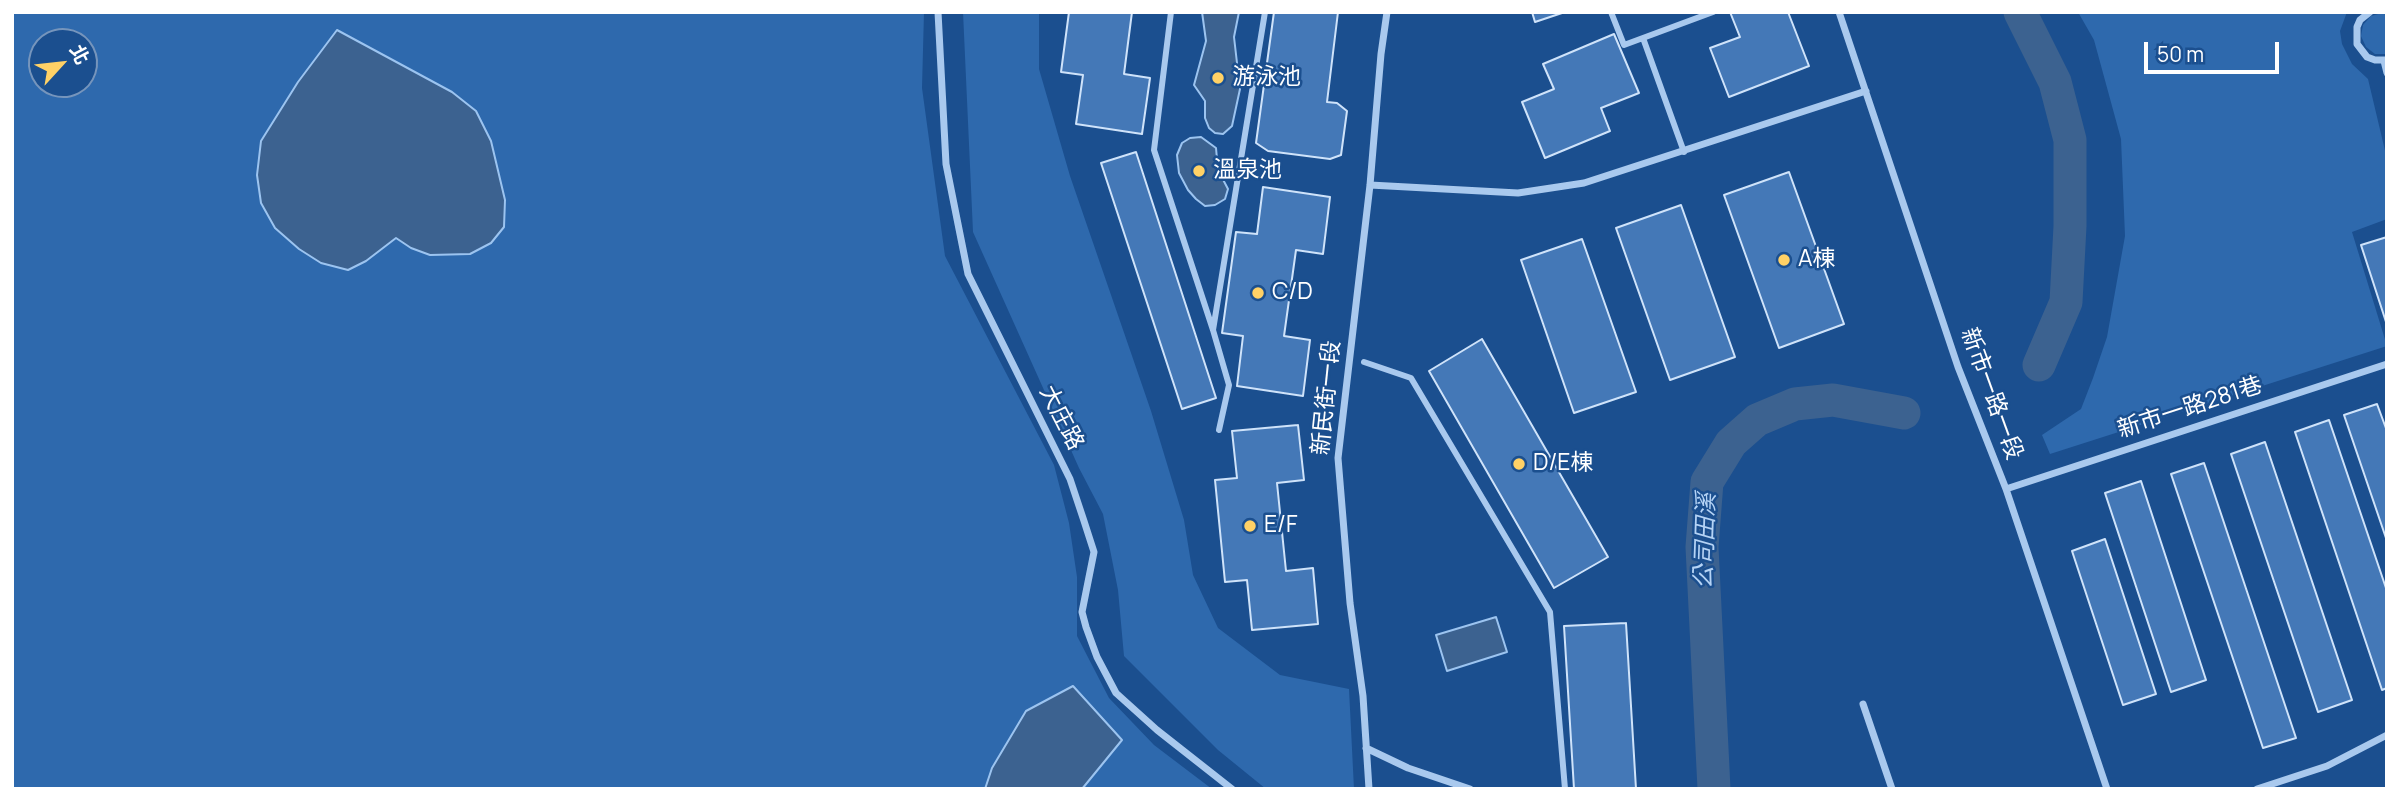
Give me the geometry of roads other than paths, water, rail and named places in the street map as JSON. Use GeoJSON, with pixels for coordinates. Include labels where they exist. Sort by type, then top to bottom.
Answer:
{"type":"FeatureCollection","features":[{"type":"Feature","properties":{"kind":"street","name":"大庄路"},"geometry":{"type":"LineString","coordinates":[[938,12],[946,164],[968,274],[1070,479],[1094,552],[1082,612],[1097,657],[1116,693],[1157,730],[1232,789]]}},
{"type":"Feature","properties":{"kind":"street"},"geometry":{"type":"LineString","coordinates":[[1171,12],[1154,150],[1229,385],[1219,429]]}},
{"type":"Feature","properties":{"kind":"street"},"geometry":{"type":"LineString","coordinates":[[1213,330],[1265,12]]}},
{"type":"Feature","properties":{"kind":"street","name":"新民街一段"},"geometry":{"type":"LineString","coordinates":[[1369,789],[1363,696],[1350,603],[1338,458],[1387,12]]}},
{"type":"Feature","properties":{"kind":"street"},"geometry":{"type":"LineString","coordinates":[[1611,12],[1624,45],[1713,12]]}},
{"type":"Feature","properties":{"kind":"street","name":"新市一路一段"},"geometry":{"type":"LineString","coordinates":[[1839,12],[1958,367],[2006,489],[2106,789]]}},
{"type":"Feature","properties":{"kind":"street"},"geometry":{"type":"LineString","coordinates":[[2370,12],[2360,20],[2357,27],[2357,44],[2367,57],[2385,60],[2387,73]]}},
{"type":"Feature","properties":{"kind":"street"},"geometry":{"type":"LineString","coordinates":[[1643,38],[1684,152]]}},
{"type":"Feature","properties":{"kind":"street"},"geometry":{"type":"LineString","coordinates":[[1370,185],[1518,192],[1584,183],[1866,91]]}},
{"type":"Feature","properties":{"kind":"street"},"geometry":{"type":"LineString","coordinates":[[1364,362],[1411,378],[1550,612],[1564,789]]}},
{"type":"Feature","properties":{"kind":"street","name":"新市一路281巷"},"geometry":{"type":"LineString","coordinates":[[2006,489],[2387,364]]}},
{"type":"Feature","properties":{"kind":"street"},"geometry":{"type":"LineString","coordinates":[[1863,704],[1892,789]]}},
{"type":"Feature","properties":{"kind":"street"},"geometry":{"type":"LineString","coordinates":[[2257,789],[2328,766],[2387,734]]}},
{"type":"Feature","properties":{"kind":"street"},"geometry":{"type":"LineString","coordinates":[[1366,748],[1408,768],[1470,789]]}},
{"type":"Feature","properties":{"kind":"waterway","name":"公司田溪"},"geometry":{"type":"LineString","coordinates":[[2020,12],[2055,82],[2070,140],[2070,226],[2066,302],[2039,365]]}},
{"type":"Feature","properties":{"kind":"waterway","name":"公司田溪"},"geometry":{"type":"LineString","coordinates":[[1714,789],[1702,547],[1707,482],[1731,443],[1757,420],[1795,404],[1833,400],[1904,413]]}},
{"type":"Feature","properties":{"kind":"place","name":"游泳池"},"geometry":{"type":"Point","coordinates":[1218,78]}},
{"type":"Feature","properties":{"kind":"place","name":"溫泉池"},"geometry":{"type":"Point","coordinates":[1199,171]}},
{"type":"Feature","properties":{"kind":"place","name":"A棟"},"geometry":{"type":"Point","coordinates":[1784,260]}},
{"type":"Feature","properties":{"kind":"place","name":"C/D"},"geometry":{"type":"Point","coordinates":[1258,293]}},
{"type":"Feature","properties":{"kind":"place","name":"D/E棟"},"geometry":{"type":"Point","coordinates":[1519,464]}},
{"type":"Feature","properties":{"kind":"place","name":"E/F"},"geometry":{"type":"Point","coordinates":[1250,526]}}]}
